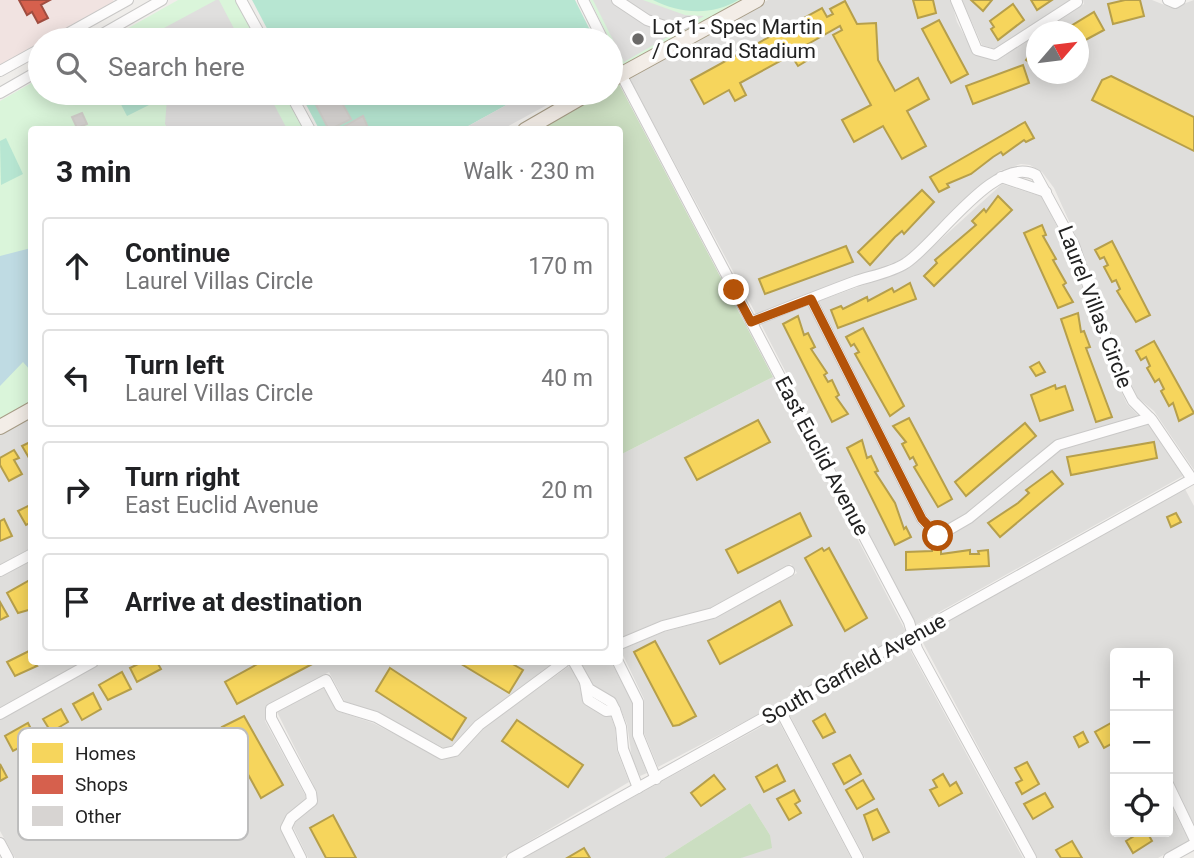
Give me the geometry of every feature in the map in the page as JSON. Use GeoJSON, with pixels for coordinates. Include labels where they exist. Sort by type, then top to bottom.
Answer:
{"type":"FeatureCollection","features":[{"type":"Feature","properties":{"kind":"main road"},"geometry":{"type":"LineString","coordinates":[[623,73],[757,0]]}},
{"type":"Feature","properties":{"kind":"main road"},"geometry":{"type":"LineString","coordinates":[[532,126],[568,105]]}},
{"type":"Feature","properties":{"kind":"main road"},"geometry":{"type":"LineString","coordinates":[[0,427],[28,411]]}},
{"type":"Feature","properties":{"kind":"street"},"geometry":{"type":"LineString","coordinates":[[78,28],[128,0]]}},
{"type":"Feature","properties":{"kind":"street"},"geometry":{"type":"LineString","coordinates":[[113,28],[162,0]]}},
{"type":"Feature","properties":{"kind":"street"},"geometry":{"type":"LineString","coordinates":[[242,0],[257,28]]}},
{"type":"Feature","properties":{"kind":"street"},"geometry":{"type":"LineString","coordinates":[[583,0],[597,28]]}},
{"type":"Feature","properties":{"kind":"street"},"geometry":{"type":"LineString","coordinates":[[617,0],[647,20],[673,29],[688,22]]}},
{"type":"Feature","properties":{"kind":"street"},"geometry":{"type":"LineString","coordinates":[[956,0],[977,50],[995,55],[1077,2]]}},
{"type":"Feature","properties":{"kind":"street"},"geometry":{"type":"LineString","coordinates":[[1168,0],[1175,3],[1180,0]]}},
{"type":"Feature","properties":{"kind":"street"},"geometry":{"type":"LineString","coordinates":[[0,71],[28,56]]}},
{"type":"Feature","properties":{"kind":"street"},"geometry":{"type":"LineString","coordinates":[[0,93],[28,77]]}},
{"type":"Feature","properties":{"kind":"street","name":"East Euclid Avenue"},"geometry":{"type":"LineString","coordinates":[[623,90],[751,322],[909,622],[917,649],[1031,858]]}},
{"type":"Feature","properties":{"kind":"street"},"geometry":{"type":"LineString","coordinates":[[296,105],[308,126]]}},
{"type":"Feature","properties":{"kind":"street","name":"Laurel Villas Circle"},"geometry":{"type":"LineString","coordinates":[[751,322],[906,264],[930,239],[1001,177],[1015,170],[1028,170],[1036,175],[1074,245],[1118,372],[1133,401],[1150,418],[1191,479],[1194,494]]}},
{"type":"Feature","properties":{"kind":"street"},"geometry":{"type":"LineString","coordinates":[[811,299],[922,519],[938,536],[969,518],[1058,445],[1150,418]]}},
{"type":"Feature","properties":{"kind":"street","name":"South Garfield Avenue"},"geometry":{"type":"LineString","coordinates":[[512,858],[1191,479]]}},
{"type":"Feature","properties":{"kind":"street"},"geometry":{"type":"LineString","coordinates":[[0,571],[28,556]]}},
{"type":"Feature","properties":{"kind":"street"},"geometry":{"type":"LineString","coordinates":[[623,643],[663,626],[713,613],[789,571]]}},
{"type":"Feature","properties":{"kind":"street"},"geometry":{"type":"LineString","coordinates":[[0,714],[88,665]]}},
{"type":"Feature","properties":{"kind":"street"},"geometry":{"type":"LineString","coordinates":[[301,858],[286,828],[291,818],[312,801],[311,793],[271,718],[271,709],[326,680],[340,706],[376,717],[442,754],[455,751],[480,724],[560,665]]}},
{"type":"Feature","properties":{"kind":"street"},"geometry":{"type":"LineString","coordinates":[[576,665],[589,689],[611,702],[621,727],[623,749],[638,789]]}},
{"type":"Feature","properties":{"kind":"street"},"geometry":{"type":"LineString","coordinates":[[620,665],[638,702],[638,735],[656,779]]}},
{"type":"Feature","properties":{"kind":"street"},"geometry":{"type":"LineString","coordinates":[[780,710],[858,858]]}},
{"type":"Feature","properties":{"kind":"street"},"geometry":{"type":"LineString","coordinates":[[1173,794],[1194,838]]}},
{"type":"Feature","properties":{"kind":"street"},"geometry":{"type":"LineString","coordinates":[[0,843],[8,858]]}},
{"type":"Feature","properties":{"kind":"street"},"geometry":{"type":"LineString","coordinates":[[1169,858],[1194,844]]}},
{"type":"Feature","properties":{"kind":"shaded area"},"geometry":{"type":"Polygon","coordinates":[[[0,0],[113,0],[114,2],[67,28],[28,28],[28,50],[0,65],[0,0]]]}},
{"type":"Feature","properties":{"kind":"shaded area"},"geometry":{"type":"Polygon","coordinates":[[[219,0],[234,28],[164,28],[219,0]]]}},
{"type":"Feature","properties":{"kind":"shaded area","name":"Lot 1- Spec Martin / Conrad Stadium"},"geometry":{"type":"Polygon","coordinates":[[[593,0],[643,0],[685,15],[704,16],[624,62],[623,28],[607,28],[593,0]]]}},
{"type":"Feature","properties":{"kind":"shaded area"},"geometry":{"type":"Polygon","coordinates":[[[768,0],[951,0],[957,22],[975,55],[998,59],[1026,41],[1026,84],[1089,84],[1089,21],[1057,21],[1084,4],[1083,0],[1152,0],[1172,8],[1194,0],[1194,470],[1154,411],[1138,398],[1124,369],[1079,243],[1054,188],[1042,172],[1030,165],[1021,164],[999,171],[903,259],[756,314],[628,76],[768,0]]]}},
{"type":"Feature","properties":{"kind":"shaded area"},"geometry":{"type":"Polygon","coordinates":[[[962,0],[1070,0],[1038,21],[1026,21],[1026,29],[995,49],[982,45],[962,0]]]}},
{"type":"Feature","properties":{"kind":"shaded area"},"geometry":{"type":"Polygon","coordinates":[[[167,105],[274,105],[285,126],[166,126],[167,105]]]}},
{"type":"Feature","properties":{"kind":"shaded area"},"geometry":{"type":"Polygon","coordinates":[[[506,105],[547,105],[508,126],[468,126],[506,105]]]}},
{"type":"Feature","properties":{"kind":"shaded area"},"geometry":{"type":"Polygon","coordinates":[[[1002,184],[1042,197],[1068,248],[1113,374],[1127,404],[1139,416],[1054,441],[966,513],[939,529],[927,515],[819,301],[908,269],[1002,184]]]}},
{"type":"Feature","properties":{"kind":"shaded area"},"geometry":{"type":"Polygon","coordinates":[[[808,306],[917,521],[933,540],[941,540],[1060,450],[1148,424],[1183,476],[916,625],[761,324],[808,306]]]}},
{"type":"Feature","properties":{"kind":"shaded area"},"geometry":{"type":"Polygon","coordinates":[[[773,377],[906,632],[822,681],[658,767],[644,733],[644,699],[623,655],[623,648],[664,632],[715,618],[797,573],[791,564],[711,608],[661,621],[623,637],[623,453],[773,377]]]}},
{"type":"Feature","properties":{"kind":"shaded area"},"geometry":{"type":"Polygon","coordinates":[[[28,417],[28,550],[0,565],[0,433],[28,417]]]}},
{"type":"Feature","properties":{"kind":"shaded area"},"geometry":{"type":"Polygon","coordinates":[[[1185,489],[1194,506],[1194,825],[1173,781],[1173,648],[1110,648],[1110,837],[1173,837],[1173,808],[1189,841],[1158,858],[1037,858],[920,637],[1185,489]]]}},
{"type":"Feature","properties":{"kind":"shaded area"},"geometry":{"type":"Polygon","coordinates":[[[28,562],[28,665],[77,665],[0,708],[0,577],[28,562]]]}},
{"type":"Feature","properties":{"kind":"shaded area"},"geometry":{"type":"Polygon","coordinates":[[[909,643],[911,652],[1023,858],[865,858],[788,712],[909,643]]]}},
{"type":"Feature","properties":{"kind":"shaded area"},"geometry":{"type":"Polygon","coordinates":[[[99,665],[550,665],[476,720],[453,746],[444,748],[379,713],[345,702],[329,672],[269,705],[265,721],[306,799],[287,814],[281,826],[294,858],[15,858],[0,831],[0,720],[99,665]]]}},
{"type":"Feature","properties":{"kind":"shaded area"},"geometry":{"type":"Polygon","coordinates":[[[571,665],[613,665],[633,703],[633,737],[647,773],[640,776],[632,758],[627,724],[618,703],[608,708],[615,728],[617,751],[629,782],[501,858],[308,858],[293,827],[296,821],[316,805],[317,792],[277,712],[323,687],[337,711],[373,723],[443,759],[459,755],[483,728],[571,665]]]}},
{"type":"Feature","properties":{"kind":"shaded area"},"geometry":{"type":"Polygon","coordinates":[[[777,718],[851,858],[741,858],[770,835],[750,803],[664,858],[523,858],[777,718]]]}},
{"type":"Feature","properties":{"kind":"green space"},"geometry":{"type":"Polygon","coordinates":[[[178,0],[236,0],[251,28],[128,28],[178,0]]]}},
{"type":"Feature","properties":{"kind":"green space"},"geometry":{"type":"Polygon","coordinates":[[[252,0],[575,0],[589,28],[267,28],[252,0]]]}},
{"type":"Feature","properties":{"kind":"green space","name":"Lot 1- Spec Martin / Conrad Stadium"},"geometry":{"type":"Polygon","coordinates":[[[590,0],[746,0],[623,67],[623,28],[604,28],[590,0]]]}},
{"type":"Feature","properties":{"kind":"green space"},"geometry":{"type":"Polygon","coordinates":[[[653,0],[738,0],[718,9],[696,11],[674,8],[653,0]]]}},
{"type":"Feature","properties":{"kind":"green space"},"geometry":{"type":"Polygon","coordinates":[[[28,85],[28,105],[290,105],[301,126],[28,126],[28,404],[0,420],[0,101],[28,85]]]}},
{"type":"Feature","properties":{"kind":"green space"},"geometry":{"type":"Polygon","coordinates":[[[623,92],[773,377],[623,453],[623,126],[543,126],[579,105],[623,105],[623,92]]]}},
{"type":"Feature","properties":{"kind":"green space"},"geometry":{"type":"Polygon","coordinates":[[[121,105],[149,105],[127,116],[121,105]]]}},
{"type":"Feature","properties":{"kind":"green space"},"geometry":{"type":"Polygon","coordinates":[[[306,105],[506,105],[468,126],[317,126],[306,105]]]}},
{"type":"Feature","properties":{"kind":"green space"},"geometry":{"type":"Polygon","coordinates":[[[6,138],[23,174],[1,185],[0,141],[6,138]]]}},
{"type":"Feature","properties":{"kind":"green space"},"geometry":{"type":"Polygon","coordinates":[[[750,803],[770,835],[772,848],[741,858],[664,858],[750,803]]]}},
{"type":"Feature","properties":{"kind":"water"},"geometry":{"type":"Polygon","coordinates":[[[28,249],[28,368],[23,362],[0,386],[0,256],[28,249]]]}},
{"type":"Feature","properties":{"kind":"building: Homes"},"geometry":{"type":"Polygon","coordinates":[[[913,0],[933,0],[936,13],[918,18],[913,0]]]}},
{"type":"Feature","properties":{"kind":"building: Homes"},"geometry":{"type":"Polygon","coordinates":[[[971,0],[992,0],[983,11],[971,0]]]}},
{"type":"Feature","properties":{"kind":"building: Homes"},"geometry":{"type":"Polygon","coordinates":[[[1031,0],[1052,0],[1037,10],[1031,0]]]}},
{"type":"Feature","properties":{"kind":"building: Homes"},"geometry":{"type":"Polygon","coordinates":[[[1140,0],[1144,16],[1113,24],[1108,4],[1140,0]]]}},
{"type":"Feature","properties":{"kind":"building: Homes"},"geometry":{"type":"Polygon","coordinates":[[[845,1],[857,24],[876,23],[878,60],[895,91],[918,78],[929,99],[907,111],[926,146],[902,159],[883,126],[854,142],[842,120],[871,105],[833,35],[842,30],[840,26],[801,48],[808,60],[798,66],[791,55],[740,83],[746,95],[735,101],[729,90],[704,104],[691,80],[822,8],[827,17],[833,14],[830,9],[845,1]]]}},
{"type":"Feature","properties":{"kind":"building: Homes"},"geometry":{"type":"Polygon","coordinates":[[[1013,4],[1024,20],[998,40],[991,29],[994,27],[990,21],[1013,4]]]}},
{"type":"Feature","properties":{"kind":"building: Homes"},"geometry":{"type":"Polygon","coordinates":[[[1094,12],[1104,30],[1089,38],[1089,21],[1079,21],[1094,12]]]}},
{"type":"Feature","properties":{"kind":"building: Homes"},"geometry":{"type":"Polygon","coordinates":[[[939,20],[968,74],[951,83],[922,29],[939,20]]]}},
{"type":"Feature","properties":{"kind":"building: Homes"},"geometry":{"type":"Polygon","coordinates":[[[1023,65],[1026,74],[1026,84],[973,104],[966,86],[1023,65]]]}},
{"type":"Feature","properties":{"kind":"building: Homes"},"geometry":{"type":"Polygon","coordinates":[[[1111,76],[1194,117],[1194,151],[1092,100],[1102,80],[1111,76]]]}},
{"type":"Feature","properties":{"kind":"building: Homes"},"geometry":{"type":"Polygon","coordinates":[[[1025,122],[1034,138],[1026,142],[1024,140],[1003,155],[1001,152],[971,174],[947,184],[949,187],[939,192],[930,177],[1025,122]]]}},
{"type":"Feature","properties":{"kind":"building: Homes"},"geometry":{"type":"Polygon","coordinates":[[[922,190],[934,202],[904,234],[902,231],[895,237],[870,265],[858,252],[922,190]]]}},
{"type":"Feature","properties":{"kind":"building: Homes"},"geometry":{"type":"Polygon","coordinates":[[[998,196],[1012,210],[934,286],[924,276],[937,263],[935,260],[976,225],[972,221],[984,209],[986,212],[998,196]]]}},
{"type":"Feature","properties":{"kind":"building: Homes"},"geometry":{"type":"Polygon","coordinates":[[[1042,225],[1046,235],[1043,236],[1056,259],[1053,260],[1073,302],[1058,308],[1024,233],[1042,225]]]}},
{"type":"Feature","properties":{"kind":"building: Homes"},"geometry":{"type":"Polygon","coordinates":[[[1112,241],[1150,315],[1136,322],[1117,291],[1120,289],[1116,280],[1112,282],[1104,267],[1108,265],[1104,257],[1100,259],[1095,250],[1112,241]]]}},
{"type":"Feature","properties":{"kind":"building: Homes"},"geometry":{"type":"Polygon","coordinates":[[[846,246],[853,262],[765,294],[759,279],[846,246]]]}},
{"type":"Feature","properties":{"kind":"building: Homes"},"geometry":{"type":"Polygon","coordinates":[[[910,283],[916,299],[838,328],[831,310],[841,306],[843,309],[867,297],[868,301],[892,288],[894,292],[910,283]]]}},
{"type":"Feature","properties":{"kind":"building: Homes"},"geometry":{"type":"Polygon","coordinates":[[[1078,313],[1081,332],[1084,331],[1090,347],[1086,348],[1112,417],[1096,422],[1061,319],[1078,313]]]}},
{"type":"Feature","properties":{"kind":"building: Homes"},"geometry":{"type":"Polygon","coordinates":[[[798,316],[804,335],[808,333],[815,347],[811,349],[827,373],[824,375],[828,382],[832,380],[839,395],[836,397],[848,414],[832,422],[783,324],[798,316]]]}},
{"type":"Feature","properties":{"kind":"building: Homes"},"geometry":{"type":"Polygon","coordinates":[[[863,328],[904,406],[890,416],[855,354],[859,352],[854,344],[851,346],[846,337],[863,328]]]}},
{"type":"Feature","properties":{"kind":"building: Homes"},"geometry":{"type":"Polygon","coordinates":[[[1154,341],[1194,413],[1179,421],[1173,403],[1169,406],[1161,391],[1164,389],[1159,379],[1155,382],[1147,368],[1150,366],[1146,357],[1141,360],[1136,351],[1154,341]]]}},
{"type":"Feature","properties":{"kind":"building: Homes"},"geometry":{"type":"Polygon","coordinates":[[[1039,362],[1045,372],[1036,376],[1030,367],[1039,362]]]}},
{"type":"Feature","properties":{"kind":"building: Homes"},"geometry":{"type":"Polygon","coordinates":[[[1055,385],[1056,389],[1065,386],[1073,410],[1040,421],[1031,395],[1055,385]]]}},
{"type":"Feature","properties":{"kind":"building: Homes"},"geometry":{"type":"Polygon","coordinates":[[[909,418],[952,499],[938,507],[914,467],[917,465],[913,457],[910,459],[902,444],[906,442],[893,426],[909,418]]]}},
{"type":"Feature","properties":{"kind":"building: Homes"},"geometry":{"type":"Polygon","coordinates":[[[758,420],[770,442],[697,480],[685,458],[758,420]]]}},
{"type":"Feature","properties":{"kind":"building: Homes"},"geometry":{"type":"Polygon","coordinates":[[[1025,423],[1036,436],[966,496],[955,482],[1025,423]]]}},
{"type":"Feature","properties":{"kind":"building: Homes"},"geometry":{"type":"Polygon","coordinates":[[[862,440],[867,458],[871,456],[878,471],[875,472],[895,503],[904,529],[906,527],[911,537],[895,545],[847,448],[862,440]]]}},
{"type":"Feature","properties":{"kind":"building: Homes"},"geometry":{"type":"Polygon","coordinates":[[[1154,442],[1157,458],[1071,475],[1067,457],[1154,442]]]}},
{"type":"Feature","properties":{"kind":"building: Homes"},"geometry":{"type":"Polygon","coordinates":[[[28,443],[28,456],[22,446],[28,443]]]}},
{"type":"Feature","properties":{"kind":"building: Homes"},"geometry":{"type":"Polygon","coordinates":[[[14,450],[19,458],[14,460],[22,474],[9,481],[0,465],[0,458],[14,450]]]}},
{"type":"Feature","properties":{"kind":"building: Homes"},"geometry":{"type":"Polygon","coordinates":[[[1052,471],[1063,484],[1000,537],[988,523],[1018,503],[1029,493],[1026,490],[1052,471]]]}},
{"type":"Feature","properties":{"kind":"building: Homes"},"geometry":{"type":"Polygon","coordinates":[[[28,506],[28,524],[26,525],[18,511],[28,506]]]}},
{"type":"Feature","properties":{"kind":"building: Homes"},"geometry":{"type":"Polygon","coordinates":[[[800,513],[811,536],[738,573],[726,550],[800,513]]]}},
{"type":"Feature","properties":{"kind":"building: Homes"},"geometry":{"type":"Polygon","coordinates":[[[1176,513],[1181,522],[1171,527],[1167,517],[1176,513]]]}},
{"type":"Feature","properties":{"kind":"building: Homes"},"geometry":{"type":"Polygon","coordinates":[[[4,519],[12,536],[0,541],[0,521],[4,519]]]}},
{"type":"Feature","properties":{"kind":"building: Homes"},"geometry":{"type":"Polygon","coordinates":[[[932,546],[941,546],[941,554],[970,550],[970,554],[979,554],[978,551],[988,550],[989,566],[906,570],[906,552],[932,551],[932,546]]]}},
{"type":"Feature","properties":{"kind":"building: Homes"},"geometry":{"type":"Polygon","coordinates":[[[822,548],[824,551],[829,548],[867,618],[845,631],[805,558],[822,548]]]}},
{"type":"Feature","properties":{"kind":"building: Homes"},"geometry":{"type":"Polygon","coordinates":[[[28,581],[28,610],[18,613],[7,593],[28,581]]]}},
{"type":"Feature","properties":{"kind":"building: Homes"},"geometry":{"type":"Polygon","coordinates":[[[780,601],[792,625],[720,664],[708,641],[780,601]]]}},
{"type":"Feature","properties":{"kind":"building: Homes"},"geometry":{"type":"Polygon","coordinates":[[[0,602],[8,616],[0,620],[0,602]]]}},
{"type":"Feature","properties":{"kind":"building: Homes"},"geometry":{"type":"Polygon","coordinates":[[[655,641],[696,716],[679,725],[673,726],[634,652],[655,641]]]}},
{"type":"Feature","properties":{"kind":"building: Homes"},"geometry":{"type":"Polygon","coordinates":[[[28,652],[28,665],[37,666],[15,676],[7,662],[28,652]]]}},
{"type":"Feature","properties":{"kind":"building: Homes"},"geometry":{"type":"Polygon","coordinates":[[[136,665],[159,665],[161,669],[137,682],[130,668],[136,665]]]}},
{"type":"Feature","properties":{"kind":"building: Homes"},"geometry":{"type":"Polygon","coordinates":[[[256,665],[310,665],[237,704],[225,682],[256,665]]]}},
{"type":"Feature","properties":{"kind":"building: Homes"},"geometry":{"type":"Polygon","coordinates":[[[463,665],[514,665],[523,670],[509,693],[463,665]]]}},
{"type":"Feature","properties":{"kind":"building: Homes"},"geometry":{"type":"Polygon","coordinates":[[[390,668],[466,718],[452,740],[376,691],[390,668]]]}},
{"type":"Feature","properties":{"kind":"building: Homes"},"geometry":{"type":"Polygon","coordinates":[[[122,672],[131,689],[108,700],[99,685],[122,672]]]}},
{"type":"Feature","properties":{"kind":"building: Homes"},"geometry":{"type":"Polygon","coordinates":[[[93,693],[101,709],[82,720],[73,704],[93,693]]]}},
{"type":"Feature","properties":{"kind":"building: Homes"},"geometry":{"type":"Polygon","coordinates":[[[61,709],[68,722],[58,728],[49,728],[43,719],[61,709]]]}},
{"type":"Feature","properties":{"kind":"building: Homes"},"geometry":{"type":"Polygon","coordinates":[[[825,714],[835,732],[823,738],[813,721],[825,714]]]}},
{"type":"Feature","properties":{"kind":"building: Homes"},"geometry":{"type":"Polygon","coordinates":[[[244,716],[283,785],[261,798],[248,774],[248,728],[222,727],[244,716]]]}},
{"type":"Feature","properties":{"kind":"building: Homes"},"geometry":{"type":"Polygon","coordinates":[[[517,720],[583,765],[568,787],[502,741],[517,720]]]}},
{"type":"Feature","properties":{"kind":"building: Homes"},"geometry":{"type":"Polygon","coordinates":[[[1110,724],[1110,745],[1104,748],[1095,732],[1110,724]]]}},
{"type":"Feature","properties":{"kind":"building: Homes"},"geometry":{"type":"Polygon","coordinates":[[[18,729],[18,748],[13,751],[5,736],[18,729]]]}},
{"type":"Feature","properties":{"kind":"building: Homes"},"geometry":{"type":"Polygon","coordinates":[[[1083,732],[1088,742],[1079,747],[1074,737],[1083,732]]]}},
{"type":"Feature","properties":{"kind":"building: Homes"},"geometry":{"type":"Polygon","coordinates":[[[850,755],[861,774],[844,784],[833,764],[850,755]]]}},
{"type":"Feature","properties":{"kind":"building: Homes"},"geometry":{"type":"Polygon","coordinates":[[[1027,762],[1039,784],[1022,794],[1016,783],[1022,780],[1015,768],[1027,762]]]}},
{"type":"Feature","properties":{"kind":"building: Homes"},"geometry":{"type":"Polygon","coordinates":[[[0,764],[7,777],[0,781],[0,764]]]}},
{"type":"Feature","properties":{"kind":"building: Homes"},"geometry":{"type":"Polygon","coordinates":[[[777,765],[785,781],[764,792],[756,777],[777,765]]]}},
{"type":"Feature","properties":{"kind":"building: Homes"},"geometry":{"type":"Polygon","coordinates":[[[943,774],[950,786],[956,782],[962,793],[939,806],[930,790],[937,787],[933,780],[943,774]]]}},
{"type":"Feature","properties":{"kind":"building: Homes"},"geometry":{"type":"Polygon","coordinates":[[[714,775],[725,789],[701,806],[691,793],[714,775]]]}},
{"type":"Feature","properties":{"kind":"building: Homes"},"geometry":{"type":"Polygon","coordinates":[[[863,780],[874,799],[857,809],[846,790],[863,780]]]}},
{"type":"Feature","properties":{"kind":"building: Homes"},"geometry":{"type":"Polygon","coordinates":[[[794,790],[800,801],[795,804],[801,813],[789,820],[777,799],[794,790]]]}},
{"type":"Feature","properties":{"kind":"building: Homes"},"geometry":{"type":"Polygon","coordinates":[[[1045,793],[1053,807],[1033,819],[1024,804],[1045,793]]]}},
{"type":"Feature","properties":{"kind":"building: Homes"},"geometry":{"type":"Polygon","coordinates":[[[877,809],[889,832],[873,840],[864,815],[877,809]]]}},
{"type":"Feature","properties":{"kind":"building: Homes"},"geometry":{"type":"Polygon","coordinates":[[[333,815],[356,858],[326,858],[310,828],[333,815]]]}},
{"type":"Feature","properties":{"kind":"building: Homes"},"geometry":{"type":"Polygon","coordinates":[[[1133,837],[1150,837],[1152,841],[1133,853],[1126,841],[1133,837]]]}},
{"type":"Feature","properties":{"kind":"building: Homes"},"geometry":{"type":"Polygon","coordinates":[[[1072,841],[1082,858],[1061,858],[1056,850],[1072,841]]]}},
{"type":"Feature","properties":{"kind":"building: Homes"},"geometry":{"type":"Polygon","coordinates":[[[584,848],[590,858],[567,858],[584,848]]]}},
{"type":"Feature","properties":{"kind":"building: Shops"},"geometry":{"type":"Polygon","coordinates":[[[19,0],[50,0],[41,5],[48,18],[38,23],[32,12],[27,15],[19,0]]]}},
{"type":"Feature","properties":{"kind":"building: Other"},"geometry":{"type":"Polygon","coordinates":[[[316,105],[343,105],[351,119],[337,126],[327,126],[316,105]]]}},
{"type":"Feature","properties":{"kind":"building: Other"},"geometry":{"type":"Polygon","coordinates":[[[82,113],[87,124],[76,126],[72,117],[82,113]]]}},
{"type":"Feature","properties":{"kind":"building: Other"},"geometry":{"type":"Polygon","coordinates":[[[363,116],[367,126],[345,126],[363,116]]]}},
{"type":"Feature","properties":{"kind":"place","name":"Lot 1- Spec Martin / Conrad Stadium"},"geometry":{"type":"Point","coordinates":[638,39]}},
{"type":"Feature","properties":{"kind":"route"},"geometry":{"type":"LineString","coordinates":[[734,290],[751,322],[811,299],[922,519],[938,536]]}}]}
